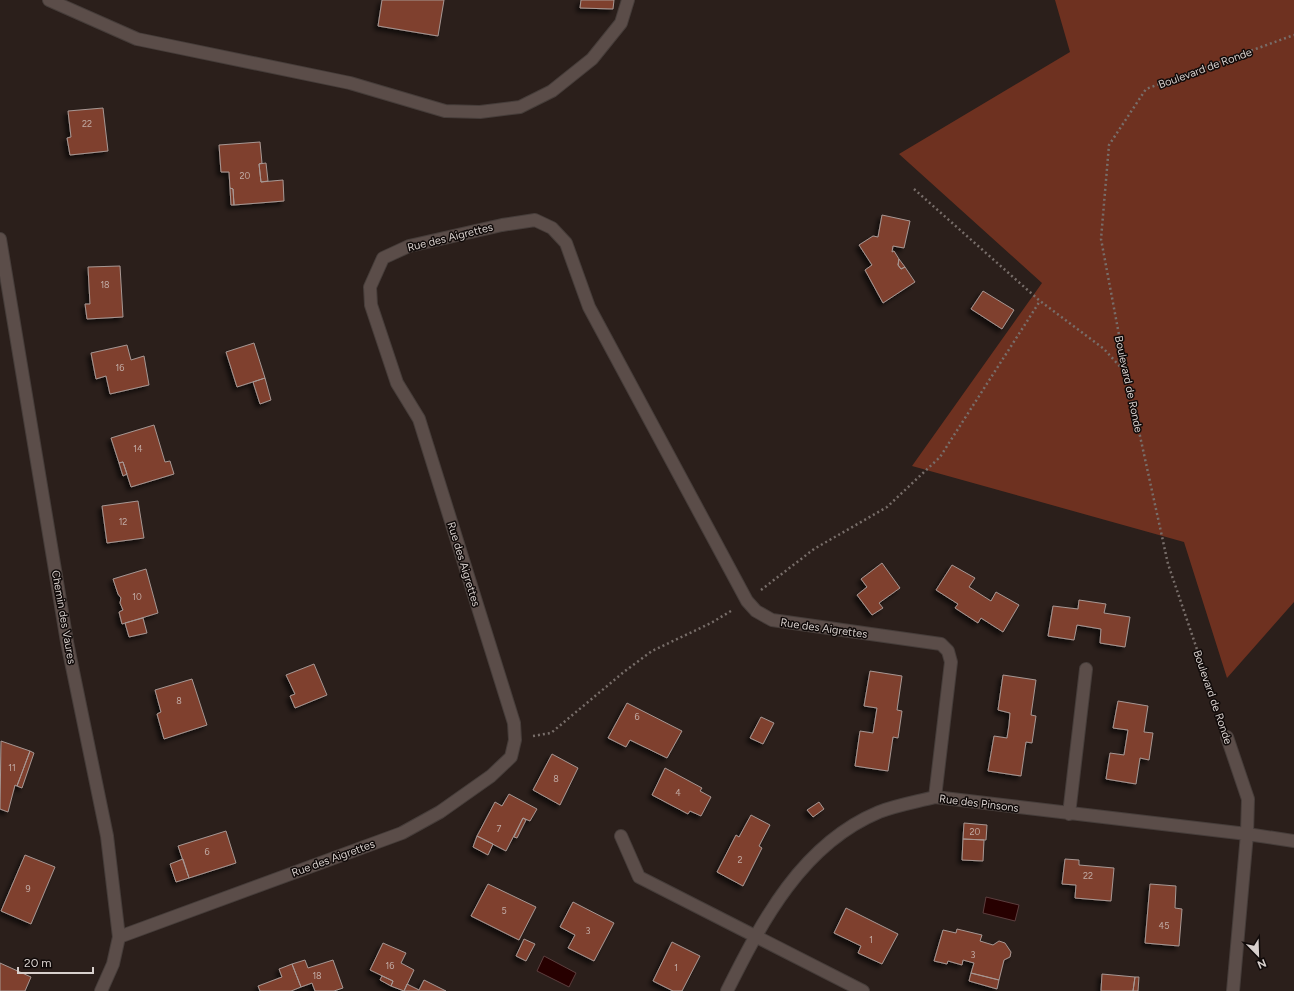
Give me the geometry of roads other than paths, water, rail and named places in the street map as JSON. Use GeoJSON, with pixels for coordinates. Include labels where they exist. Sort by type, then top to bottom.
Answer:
{"type":"FeatureCollection","features":[{"type":"Feature","properties":{"kind":"street"},"geometry":{"type":"LineString","coordinates":[[49,0],[137,39],[350,83],[445,110],[480,112],[520,107],[552,90],[592,59],[621,23],[628,0]]}},
{"type":"Feature","properties":{"kind":"street","name":"Rue des Aigrettes"},"geometry":{"type":"LineString","coordinates":[[119,937],[402,833],[440,812],[492,776],[511,757],[515,740],[514,723],[419,419],[397,383],[371,305],[370,287],[383,258],[409,246],[502,225],[535,220],[552,228],[566,243],[589,307],[747,601],[756,611],[772,620],[941,644],[948,651],[951,662],[935,798]]}},
{"type":"Feature","properties":{"kind":"street","name":"Chemin des Vaures"},"geometry":{"type":"LineString","coordinates":[[0,239],[67,642],[107,836],[119,937],[113,964],[101,991]]}},
{"type":"Feature","properties":{"kind":"street"},"geometry":{"type":"LineString","coordinates":[[1069,814],[1086,670]]}},
{"type":"Feature","properties":{"kind":"street","name":"Boulevard de Ronde"},"geometry":{"type":"LineString","coordinates":[[1227,737],[1248,799],[1247,834],[1233,991]]}},
{"type":"Feature","properties":{"kind":"street","name":"Rue des Pinsons"},"geometry":{"type":"LineString","coordinates":[[727,991],[755,936],[799,871],[849,828],[879,813],[906,804],[935,798],[1247,834],[1294,841]]}},
{"type":"Feature","properties":{"kind":"street"},"geometry":{"type":"LineString","coordinates":[[621,836],[639,877],[863,991]]}}]}
